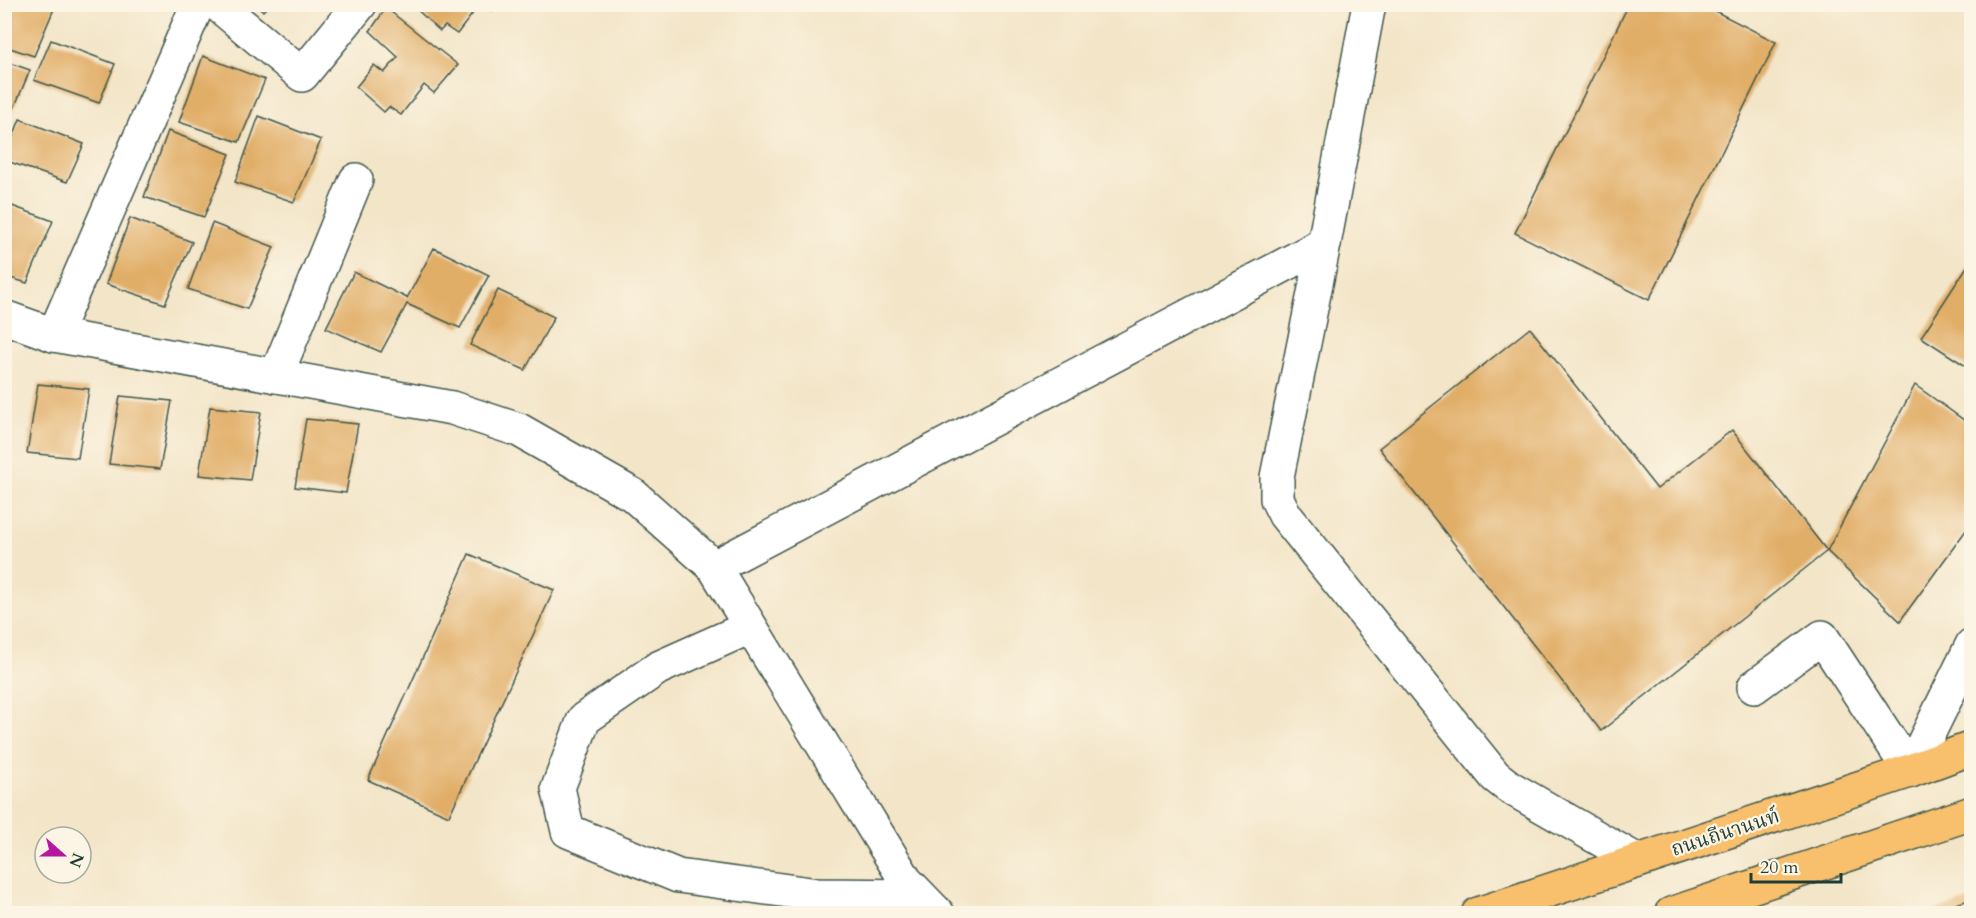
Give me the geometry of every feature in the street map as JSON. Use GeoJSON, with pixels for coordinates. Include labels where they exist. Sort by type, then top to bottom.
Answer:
{"type":"FeatureCollection","features":[{"type":"Feature","properties":{"kind":"main road"},"geometry":{"type":"LineString","coordinates":[[1922,766],[1971,724]]}},
{"type":"Feature","properties":{"kind":"main road","name":"ถนนถีนานนท์"},"geometry":{"type":"LineString","coordinates":[[1478,914],[1971,748]]}},
{"type":"Feature","properties":{"kind":"main road"},"geometry":{"type":"LineString","coordinates":[[1671,914],[1971,813]]}},
{"type":"Feature","properties":{"kind":"street"},"geometry":{"type":"LineString","coordinates":[[54,335],[198,4]]}},
{"type":"Feature","properties":{"kind":"street"},"geometry":{"type":"LineString","coordinates":[[218,4],[302,75],[360,4]]}},
{"type":"Feature","properties":{"kind":"street"},"geometry":{"type":"LineString","coordinates":[[1369,4],[1277,477],[1277,499],[1285,515],[1495,777],[1638,861]]}},
{"type":"Feature","properties":{"kind":"street"},"geometry":{"type":"LineString","coordinates":[[276,376],[356,180]]}},
{"type":"Feature","properties":{"kind":"street"},"geometry":{"type":"LineString","coordinates":[[714,567],[1324,244]]}},
{"type":"Feature","properties":{"kind":"street"},"geometry":{"type":"LineString","coordinates":[[4,317],[54,335],[452,408],[519,430],[633,495],[714,567],[906,881],[929,905]]}},
{"type":"Feature","properties":{"kind":"street"},"geometry":{"type":"LineString","coordinates":[[750,627],[658,668],[584,719],[558,788],[568,831],[678,876],[818,895],[929,905]]}},
{"type":"Feature","properties":{"kind":"street"},"geometry":{"type":"LineString","coordinates":[[1754,687],[1822,637],[1922,766]]}},
{"type":"Feature","properties":{"kind":"street"},"geometry":{"type":"LineString","coordinates":[[1922,766],[1971,645]]}},
{"type":"Feature","properties":{"kind":"building"},"geometry":{"type":"Polygon","coordinates":[[[4,4],[56,4],[34,56],[4,46],[4,4]]]}},
{"type":"Feature","properties":{"kind":"building"},"geometry":{"type":"Polygon","coordinates":[[[256,4],[270,4],[263,11],[256,4]]]}},
{"type":"Feature","properties":{"kind":"building"},"geometry":{"type":"Polygon","coordinates":[[[411,4],[480,4],[457,34],[445,26],[440,31],[411,4]]]}},
{"type":"Feature","properties":{"kind":"building"},"geometry":{"type":"Polygon","coordinates":[[[482,4],[497,4],[491,11],[482,4]]]}},
{"type":"Feature","properties":{"kind":"building"},"geometry":{"type":"Polygon","coordinates":[[[1629,4],[1701,4],[1776,42],[1649,300],[1515,233],[1629,4]]]}},
{"type":"Feature","properties":{"kind":"building"},"geometry":{"type":"Polygon","coordinates":[[[386,8],[458,65],[434,93],[424,85],[401,115],[389,107],[384,112],[356,87],[374,65],[384,73],[398,57],[370,31],[386,8]]]}},
{"type":"Feature","properties":{"kind":"building"},"geometry":{"type":"Polygon","coordinates":[[[51,40],[115,64],[99,103],[34,80],[51,40]]]}},
{"type":"Feature","properties":{"kind":"building"},"geometry":{"type":"Polygon","coordinates":[[[203,56],[265,80],[239,142],[179,122],[203,56]]]}},
{"type":"Feature","properties":{"kind":"building"},"geometry":{"type":"Polygon","coordinates":[[[4,61],[30,70],[5,130],[4,130],[4,61]]]}},
{"type":"Feature","properties":{"kind":"building"},"geometry":{"type":"Polygon","coordinates":[[[259,116],[321,140],[294,202],[235,182],[259,116]]]}},
{"type":"Feature","properties":{"kind":"building"},"geometry":{"type":"Polygon","coordinates":[[[20,119],[84,144],[67,182],[4,160],[20,119]]]}},
{"type":"Feature","properties":{"kind":"building"},"geometry":{"type":"Polygon","coordinates":[[[168,131],[230,154],[204,217],[144,197],[168,131]]]}},
{"type":"Feature","properties":{"kind":"building"},"geometry":{"type":"Polygon","coordinates":[[[4,203],[53,221],[27,283],[4,276],[4,203]]]}},
{"type":"Feature","properties":{"kind":"building"},"geometry":{"type":"Polygon","coordinates":[[[130,218],[192,242],[165,304],[106,284],[130,218]]]}},
{"type":"Feature","properties":{"kind":"building"},"geometry":{"type":"Polygon","coordinates":[[[212,223],[274,247],[247,309],[188,289],[212,223]]]}},
{"type":"Feature","properties":{"kind":"building"},"geometry":{"type":"Polygon","coordinates":[[[434,248],[489,275],[460,328],[407,304],[381,352],[326,328],[354,272],[407,298],[434,248]]]}},
{"type":"Feature","properties":{"kind":"building"},"geometry":{"type":"Polygon","coordinates":[[[1972,259],[1972,370],[1921,337],[1972,259]]]}},
{"type":"Feature","properties":{"kind":"building"},"geometry":{"type":"Polygon","coordinates":[[[498,290],[554,317],[525,370],[470,345],[498,290]]]}},
{"type":"Feature","properties":{"kind":"building"},"geometry":{"type":"Polygon","coordinates":[[[1530,328],[1657,489],[1732,430],[1827,551],[1601,731],[1379,448],[1530,328]]]}},
{"type":"Feature","properties":{"kind":"building"},"geometry":{"type":"Polygon","coordinates":[[[38,384],[89,389],[78,458],[27,453],[38,384]]]}},
{"type":"Feature","properties":{"kind":"building"},"geometry":{"type":"Polygon","coordinates":[[[1915,385],[1972,426],[1972,522],[1900,621],[1827,551],[1915,385]]]}},
{"type":"Feature","properties":{"kind":"building"},"geometry":{"type":"Polygon","coordinates":[[[120,396],[172,401],[160,469],[109,464],[120,396]]]}},
{"type":"Feature","properties":{"kind":"building"},"geometry":{"type":"Polygon","coordinates":[[[210,407],[261,412],[250,480],[199,475],[210,407]]]}},
{"type":"Feature","properties":{"kind":"building"},"geometry":{"type":"Polygon","coordinates":[[[306,419],[358,424],[346,493],[295,487],[306,419]]]}},
{"type":"Feature","properties":{"kind":"building"},"geometry":{"type":"Polygon","coordinates":[[[469,554],[554,590],[449,816],[368,780],[469,554]]]}},
{"type":"Feature","properties":{"kind":"building"},"geometry":{"type":"Polygon","coordinates":[[[1972,899],[1972,914],[1927,914],[1927,913],[1972,899]]]}}]}
